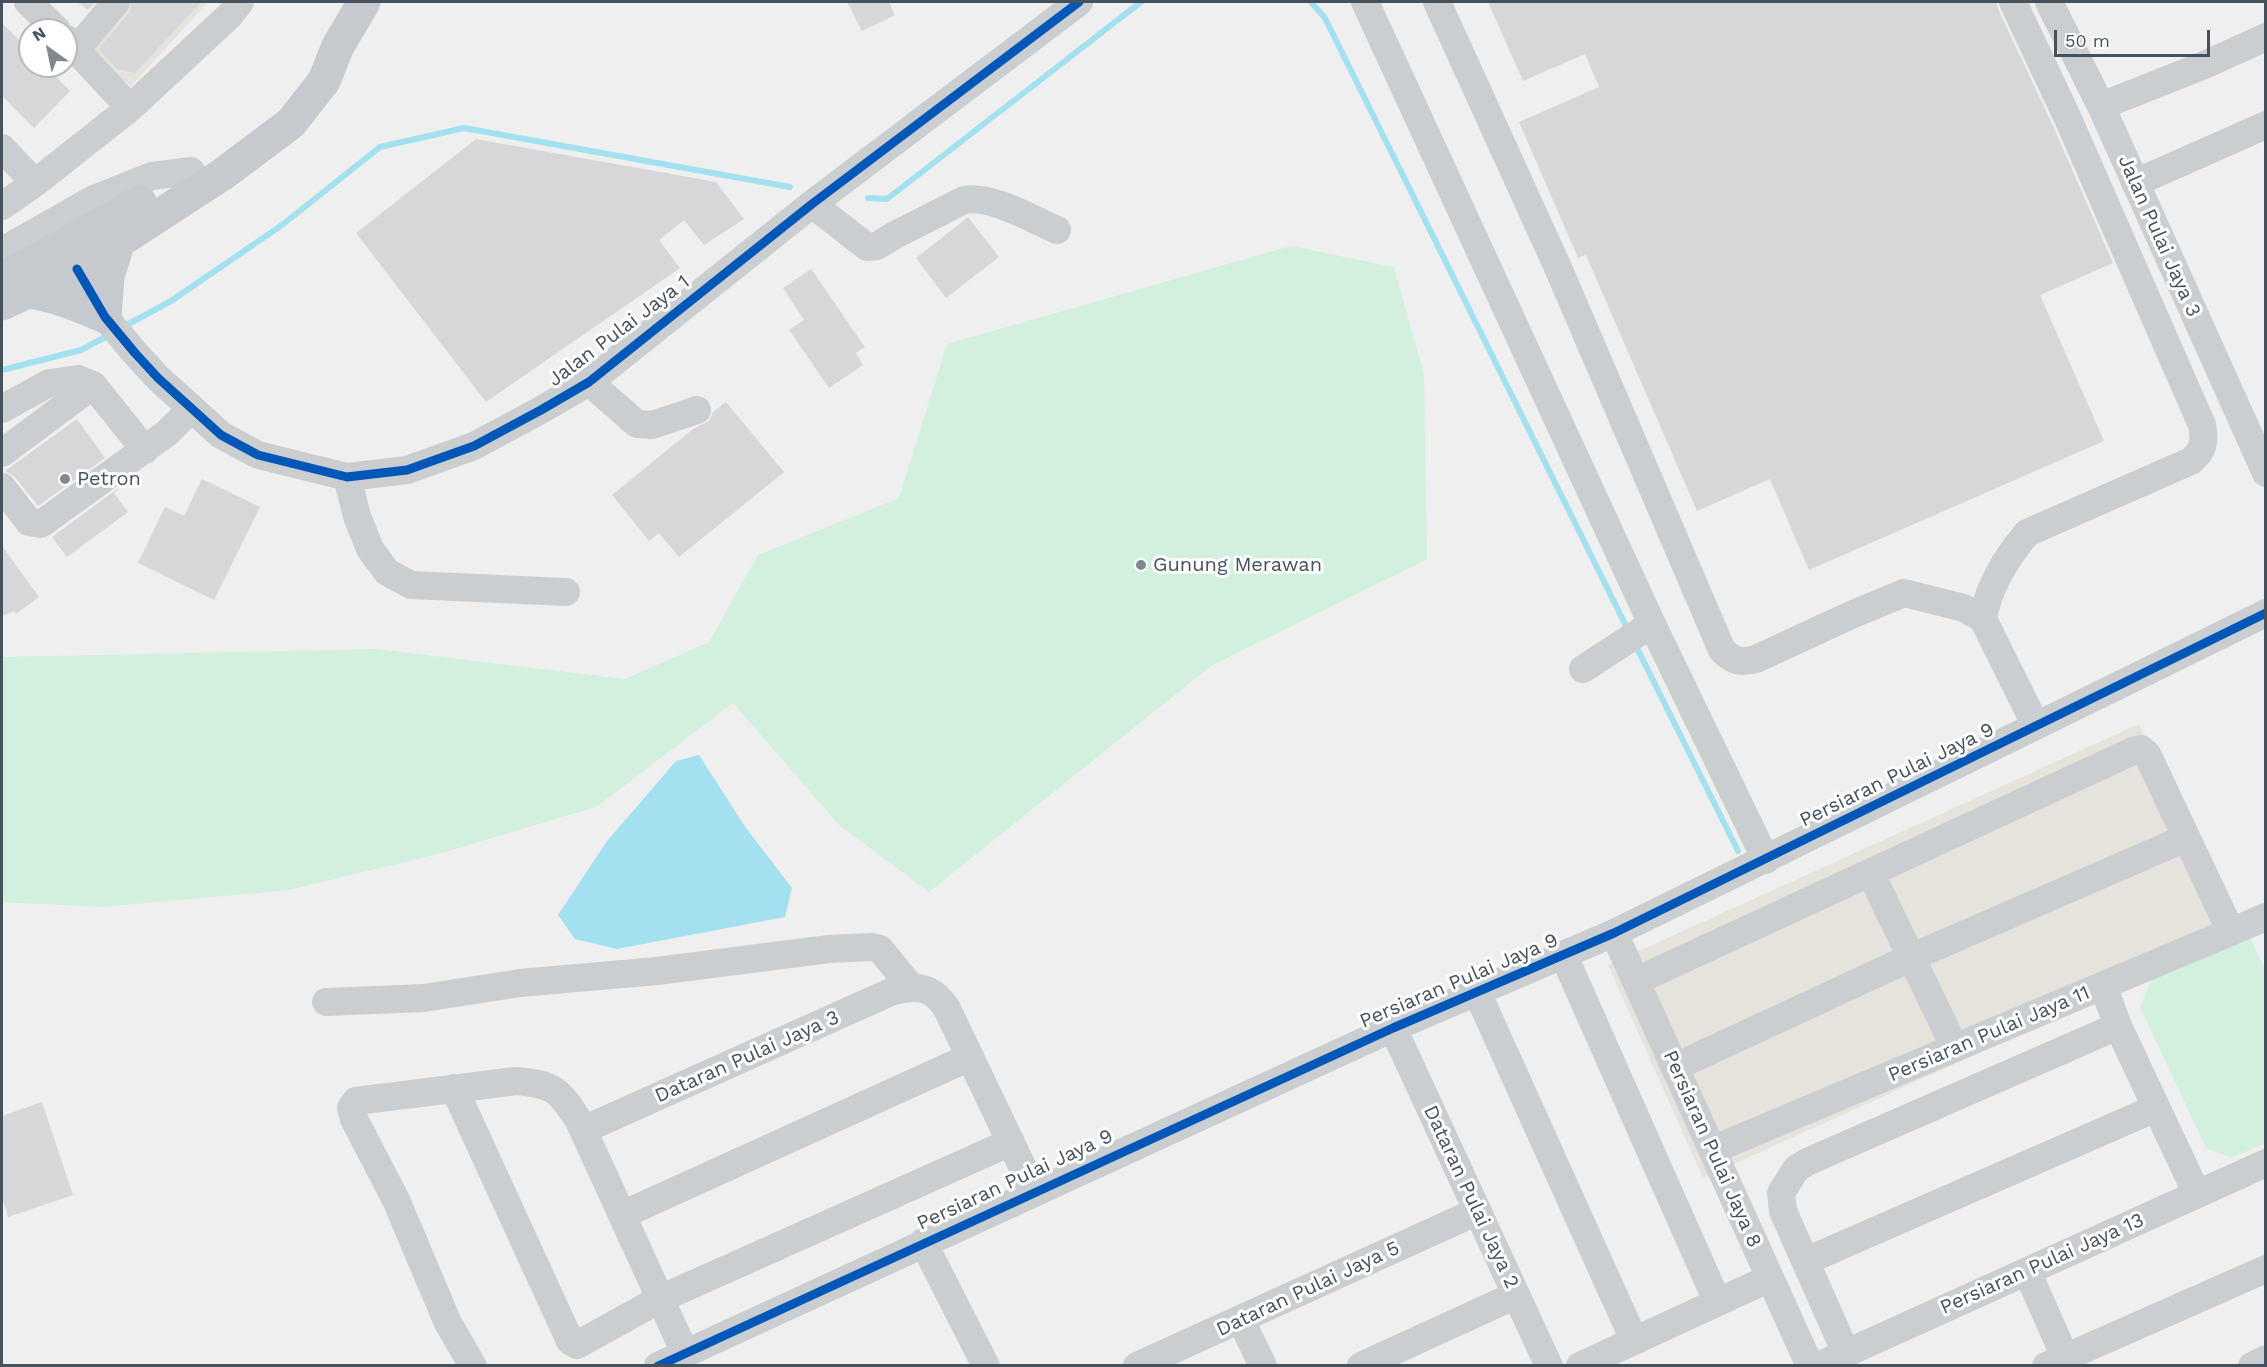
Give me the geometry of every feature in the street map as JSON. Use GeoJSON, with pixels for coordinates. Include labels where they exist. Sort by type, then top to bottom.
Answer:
{"type":"FeatureCollection","features":[{"type":"Feature","properties":{"kind":"main road"},"geometry":{"type":"LineString","coordinates":[[10,292],[113,232],[223,174],[291,123],[324,81],[338,46],[364,2]]}},
{"type":"Feature","properties":{"kind":"main road"},"geometry":{"type":"LineString","coordinates":[[10,292],[77,269],[113,232],[191,171],[274,116],[338,46]]}},
{"type":"Feature","properties":{"kind":"main road"},"geometry":{"type":"LineString","coordinates":[[10,292],[55,297],[107,320],[108,277],[113,232]]}},
{"type":"Feature","properties":{"kind":"street"},"geometry":{"type":"LineString","coordinates":[[28,2],[44,18]]}},
{"type":"Feature","properties":{"kind":"street"},"geometry":{"type":"LineString","coordinates":[[78,30],[116,2]]}},
{"type":"Feature","properties":{"kind":"street"},"geometry":{"type":"LineString","coordinates":[[2,206],[130,108],[230,15],[240,2]]}},
{"type":"Feature","properties":{"kind":"street","name":"Jalan Pulai Jaya 1"},"geometry":{"type":"LineString","coordinates":[[77,269],[107,320],[135,353],[191,410],[221,435],[258,455],[347,477],[407,470],[474,446],[589,382],[812,204],[1078,2]]}},
{"type":"Feature","properties":{"kind":"street"},"geometry":{"type":"LineString","coordinates":[[1365,2],[1652,624],[1766,860]]}},
{"type":"Feature","properties":{"kind":"street"},"geometry":{"type":"LineString","coordinates":[[1437,2],[1563,281],[1722,650],[1732,660],[1742,662],[1756,659],[1904,593],[1964,608],[1983,619],[2036,726]]}},
{"type":"Feature","properties":{"kind":"street"},"geometry":{"type":"LineString","coordinates":[[1983,619],[1985,608],[2004,565],[2011,552],[2027,533],[2191,461],[2201,452],[2205,438],[2202,425],[2073,132],[2013,2]]}},
{"type":"Feature","properties":{"kind":"street","name":"Jalan Pulai Jaya 3"},"geometry":{"type":"LineString","coordinates":[[2050,2],[2101,106],[2265,473]]}},
{"type":"Feature","properties":{"kind":"street"},"geometry":{"type":"LineString","coordinates":[[2101,106],[2202,66],[2265,37]]}},
{"type":"Feature","properties":{"kind":"street"},"geometry":{"type":"LineString","coordinates":[[78,52],[130,108]]}},
{"type":"Feature","properties":{"kind":"street"},"geometry":{"type":"LineString","coordinates":[[2135,183],[2265,125]]}},
{"type":"Feature","properties":{"kind":"street"},"geometry":{"type":"LineString","coordinates":[[2,148],[35,183]]}},
{"type":"Feature","properties":{"kind":"street"},"geometry":{"type":"LineString","coordinates":[[2,251],[94,199],[152,176],[191,171]]}},
{"type":"Feature","properties":{"kind":"street"},"geometry":{"type":"LineString","coordinates":[[812,204],[867,246],[878,246],[964,200],[975,198],[994,202],[1057,230]]}},
{"type":"Feature","properties":{"kind":"street"},"geometry":{"type":"LineString","coordinates":[[2,409],[49,383],[78,379],[93,385],[145,450]]}},
{"type":"Feature","properties":{"kind":"street"},"geometry":{"type":"LineString","coordinates":[[589,382],[637,424],[652,425],[698,410]]}},
{"type":"Feature","properties":{"kind":"street"},"geometry":{"type":"LineString","coordinates":[[2,453],[93,385]]}},
{"type":"Feature","properties":{"kind":"street"},"geometry":{"type":"LineString","coordinates":[[2,487],[29,522],[41,524],[145,450],[191,410]]}},
{"type":"Feature","properties":{"kind":"street"},"geometry":{"type":"LineString","coordinates":[[347,477],[357,516],[370,549],[387,572],[395,577],[411,585],[566,592]]}},
{"type":"Feature","properties":{"kind":"street","name":"Persiaran Pulai Jaya 9"},"geometry":{"type":"LineString","coordinates":[[658,1365],[1393,1028],[1614,933],[2265,613]]}},
{"type":"Feature","properties":{"kind":"street"},"geometry":{"type":"LineString","coordinates":[[1583,669],[1652,624]]}},
{"type":"Feature","properties":{"kind":"street"},"geometry":{"type":"LineString","coordinates":[[1636,981],[2141,749],[2147,754],[2230,932]]}},
{"type":"Feature","properties":{"kind":"street"},"geometry":{"type":"LineString","coordinates":[[1675,1067],[1910,958],[2186,838]]}},
{"type":"Feature","properties":{"kind":"street"},"geometry":{"type":"LineString","coordinates":[[1871,874],[1954,1048]]}},
{"type":"Feature","properties":{"kind":"street","name":"Persiaran Pulai Jaya 11"},"geometry":{"type":"LineString","coordinates":[[1712,1150],[2265,917]]}},
{"type":"Feature","properties":{"kind":"street","name":"Persiaran Pulai Jaya 8"},"geometry":{"type":"LineString","coordinates":[[1614,933],[1810,1365]]}},
{"type":"Feature","properties":{"kind":"street"},"geometry":{"type":"LineString","coordinates":[[326,1002],[424,998],[520,983],[657,971],[829,949],[871,946],[880,950],[911,987],[924,988],[938,995],[947,1009],[1034,1191]]}},
{"type":"Feature","properties":{"kind":"street"},"geometry":{"type":"LineString","coordinates":[[1564,956],[1717,1301]]}},
{"type":"Feature","properties":{"kind":"street"},"geometry":{"type":"LineString","coordinates":[[2103,986],[2118,1026],[2197,1194]]}},
{"type":"Feature","properties":{"kind":"street","name":"Dataran Pulai Jaya 3"},"geometry":{"type":"LineString","coordinates":[[583,1130],[893,991],[911,987]]}},
{"type":"Feature","properties":{"kind":"street"},"geometry":{"type":"LineString","coordinates":[[1477,992],[1634,1340]]}},
{"type":"Feature","properties":{"kind":"street"},"geometry":{"type":"LineString","coordinates":[[1846,1353],[1783,1211],[1780,1193],[1796,1169],[1807,1162],[2118,1026]]}},
{"type":"Feature","properties":{"kind":"street","name":"Dataran Pulai Jaya 2"},"geometry":{"type":"LineString","coordinates":[[1393,1028],[1549,1365]]}},
{"type":"Feature","properties":{"kind":"street"},"geometry":{"type":"LineString","coordinates":[[622,1215],[970,1057]]}},
{"type":"Feature","properties":{"kind":"street"},"geometry":{"type":"LineString","coordinates":[[473,1365],[448,1323],[396,1200],[354,1119],[351,1108],[356,1101],[516,1081],[540,1083],[561,1094],[583,1130],[685,1353]]}},
{"type":"Feature","properties":{"kind":"street","name":"Persiaran Pulai Jaya 9"},"geometry":{"type":"LineString","coordinates":[[454,1088],[573,1344],[585,1342],[660,1299],[1011,1142]]}},
{"type":"Feature","properties":{"kind":"street"},"geometry":{"type":"LineString","coordinates":[[1806,1261],[2156,1108]]}},
{"type":"Feature","properties":{"kind":"street","name":"Persiaran Pulai Jaya 13"},"geometry":{"type":"LineString","coordinates":[[1818,1365],[2265,1163]]}},
{"type":"Feature","properties":{"kind":"street","name":"Dataran Pulai Jaya 5"},"geometry":{"type":"LineString","coordinates":[[1137,1365],[1478,1211]]}},
{"type":"Feature","properties":{"kind":"street"},"geometry":{"type":"LineString","coordinates":[[923,1242],[986,1365]]}},
{"type":"Feature","properties":{"kind":"street"},"geometry":{"type":"LineString","coordinates":[[2027,1271],[2060,1363],[2265,1269]]}},
{"type":"Feature","properties":{"kind":"street"},"geometry":{"type":"LineString","coordinates":[[1580,1365],[1770,1278]]}},
{"type":"Feature","properties":{"kind":"street"},"geometry":{"type":"LineString","coordinates":[[1361,1365],[1516,1295]]}},
{"type":"Feature","properties":{"kind":"street"},"geometry":{"type":"LineString","coordinates":[[1241,1320],[1263,1365]]}},
{"type":"Feature","properties":{"kind":"street"},"geometry":{"type":"LineString","coordinates":[[2252,1365],[2265,1359]]}},
{"type":"Feature","properties":{"kind":"shaded area"},"geometry":{"type":"Polygon","coordinates":[[[118,2],[208,2],[131,86],[80,47],[118,2]]]}},
{"type":"Feature","properties":{"kind":"shaded area"},"geometry":{"type":"Polygon","coordinates":[[[2139,724],[2235,937],[1703,1178],[1608,965],[2139,724]]]}},
{"type":"Feature","properties":{"kind":"green space","name":"Gunung Merawan"},"geometry":{"type":"Polygon","coordinates":[[[1291,246],[1394,267],[1424,375],[1427,559],[1211,666],[929,892],[839,825],[733,703],[596,807],[442,853],[289,890],[101,907],[2,902],[2,657],[376,649],[625,679],[709,642],[758,555],[899,498],[947,344],[1291,246]]]}},
{"type":"Feature","properties":{"kind":"green space"},"geometry":{"type":"Polygon","coordinates":[[[2250,937],[2265,969],[2265,1143],[2231,1158],[2206,1148],[2140,1007],[2152,978],[2250,937]]]}},
{"type":"Feature","properties":{"kind":"water"},"geometry":{"type":"Polygon","coordinates":[[[699,755],[746,828],[792,888],[785,917],[617,949],[575,939],[558,915],[607,841],[676,761],[699,755]]]}},
{"type":"Feature","properties":{"kind":"building"},"geometry":{"type":"Polygon","coordinates":[[[77,2],[95,2],[88,10],[77,2]]]}},
{"type":"Feature","properties":{"kind":"building"},"geometry":{"type":"Polygon","coordinates":[[[132,2],[201,2],[135,73],[117,69],[98,49],[129,13],[132,2]]]}},
{"type":"Feature","properties":{"kind":"building"},"geometry":{"type":"Polygon","coordinates":[[[847,2],[889,2],[895,15],[862,31],[847,2]]]}},
{"type":"Feature","properties":{"kind":"building"},"geometry":{"type":"Polygon","coordinates":[[[1488,2],[1997,2],[1998,9],[2054,128],[2113,263],[2040,295],[2104,441],[1809,570],[1770,479],[1697,511],[1586,255],[1578,258],[1519,122],[1599,87],[1585,54],[1523,81],[1488,2]]]}},
{"type":"Feature","properties":{"kind":"building"},"geometry":{"type":"Polygon","coordinates":[[[2,23],[18,39],[18,78],[57,78],[70,91],[34,128],[2,96],[2,23]]]}},
{"type":"Feature","properties":{"kind":"building"},"geometry":{"type":"Polygon","coordinates":[[[476,139],[716,182],[744,219],[704,245],[684,220],[659,240],[680,268],[486,402],[356,233],[476,139]]]}},
{"type":"Feature","properties":{"kind":"building"},"geometry":{"type":"Polygon","coordinates":[[[968,217],[999,257],[946,298],[916,258],[968,217]]]}},
{"type":"Feature","properties":{"kind":"building"},"geometry":{"type":"Polygon","coordinates":[[[811,269],[865,347],[856,353],[863,365],[829,388],[789,330],[804,320],[783,288],[811,269]]]}},
{"type":"Feature","properties":{"kind":"building"},"geometry":{"type":"Polygon","coordinates":[[[726,402],[784,472],[679,557],[659,533],[649,541],[612,495],[693,429],[709,421],[713,412],[726,402]]]}},
{"type":"Feature","properties":{"kind":"building"},"geometry":{"type":"Polygon","coordinates":[[[77,419],[105,458],[38,506],[15,477],[5,471],[77,419]]]}},
{"type":"Feature","properties":{"kind":"building"},"geometry":{"type":"Polygon","coordinates":[[[202,479],[260,507],[214,600],[138,563],[165,507],[184,516],[202,479]]]}},
{"type":"Feature","properties":{"kind":"building"},"geometry":{"type":"Polygon","coordinates":[[[124,484],[114,493],[128,512],[67,557],[52,537],[124,484]]]}},
{"type":"Feature","properties":{"kind":"building"},"geometry":{"type":"Polygon","coordinates":[[[2,546],[39,597],[16,614],[14,611],[2,616],[2,546]]]}},
{"type":"Feature","properties":{"kind":"building"},"geometry":{"type":"Polygon","coordinates":[[[42,1102],[73,1195],[8,1217],[2,1197],[2,1116],[42,1102]]]}},
{"type":"Feature","properties":{"kind":"waterway"},"geometry":{"type":"LineString","coordinates":[[868,198],[887,199],[1141,2]]}},
{"type":"Feature","properties":{"kind":"waterway"},"geometry":{"type":"LineString","coordinates":[[1311,2],[1325,18],[1628,630]]}},
{"type":"Feature","properties":{"kind":"waterway"},"geometry":{"type":"LineString","coordinates":[[123,327],[171,301],[282,225],[380,147],[464,128],[790,187]]}},
{"type":"Feature","properties":{"kind":"waterway"},"geometry":{"type":"LineString","coordinates":[[2,370],[81,350],[109,335]]}},
{"type":"Feature","properties":{"kind":"waterway"},"geometry":{"type":"LineString","coordinates":[[1635,644],[1738,851]]}},
{"type":"Feature","properties":{"kind":"cycle path"},"geometry":{"type":"LineString","coordinates":[[77,269],[105,317],[135,353],[158,378],[221,435],[258,455],[347,477],[407,470],[474,446],[589,382],[812,204],[1079,2]]}},
{"type":"Feature","properties":{"kind":"cycle path"},"geometry":{"type":"LineString","coordinates":[[658,1366],[1393,1028],[1614,933],[2266,613]]}},
{"type":"Feature","properties":{"kind":"place","name":"Petron"},"geometry":{"type":"Point","coordinates":[65,479]}},
{"type":"Feature","properties":{"kind":"place","name":"Gunung Merawan"},"geometry":{"type":"Point","coordinates":[1141,565]}}]}
